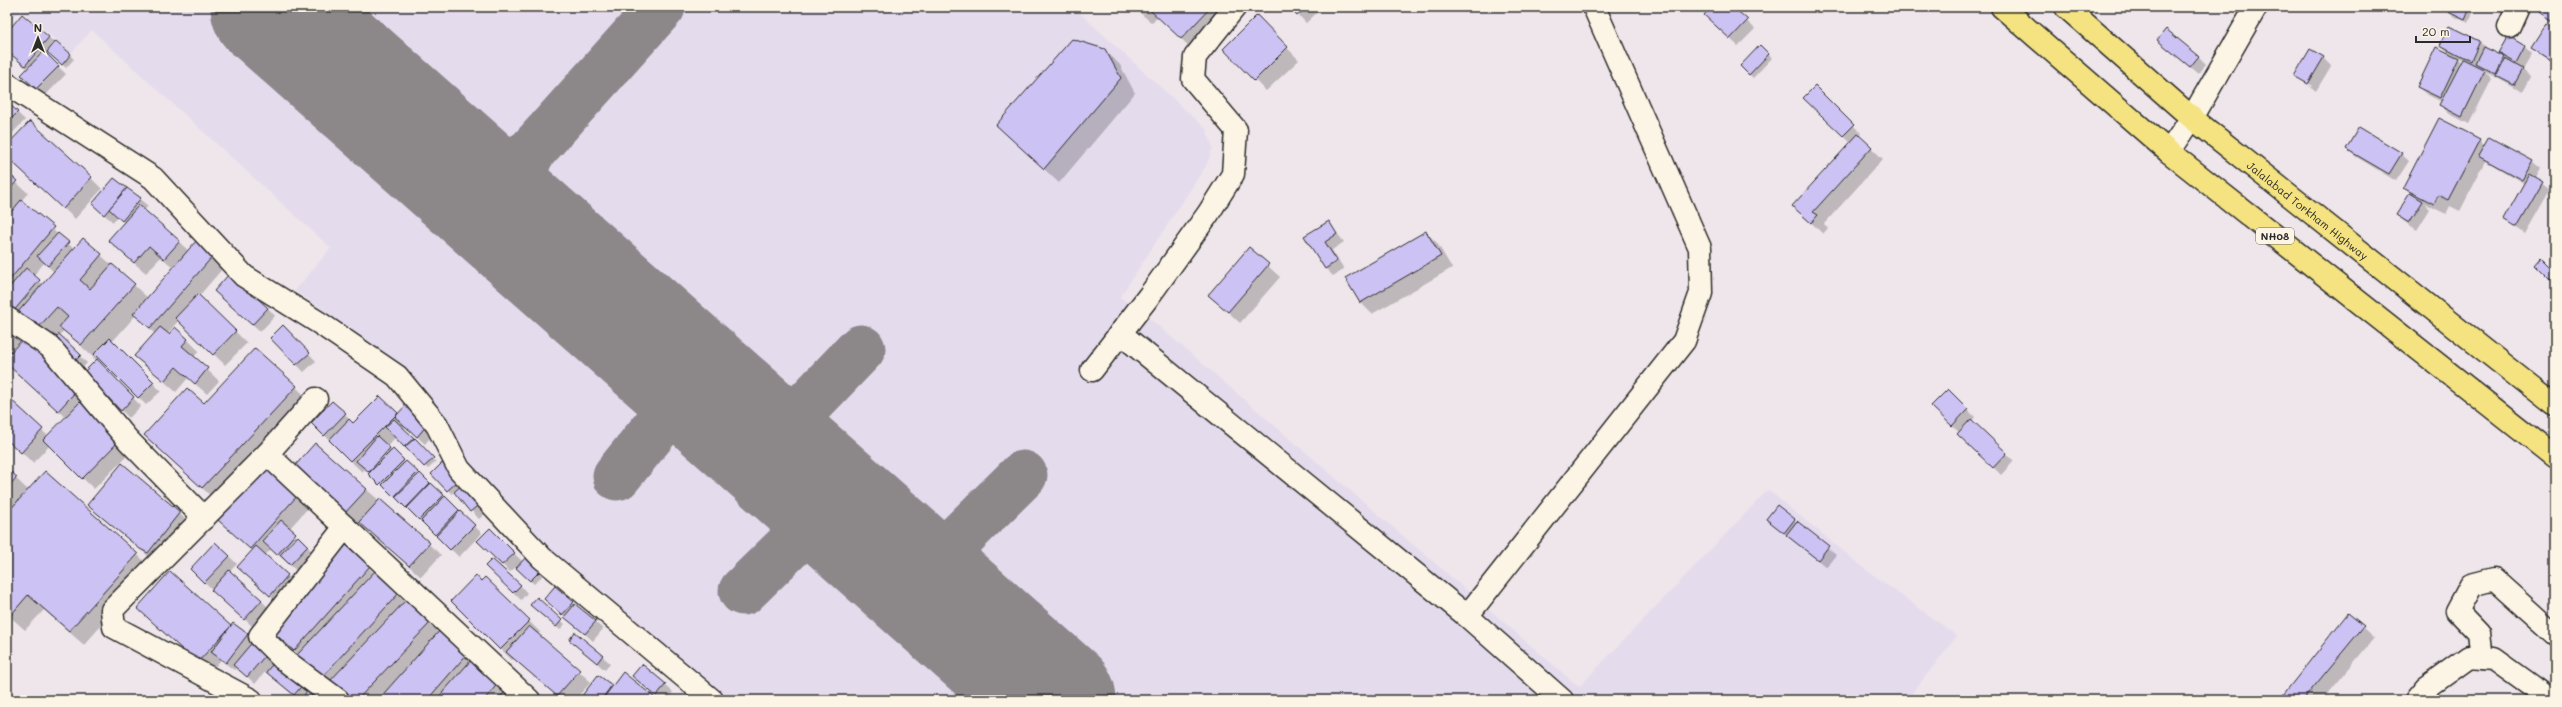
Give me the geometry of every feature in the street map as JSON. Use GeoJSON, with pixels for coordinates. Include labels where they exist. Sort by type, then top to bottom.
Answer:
{"type":"FeatureCollection","features":[{"type":"Feature","properties":{"kind":"highway","name":"NH08"},"geometry":{"type":"LineString","coordinates":[[2002,7],[2169,152],[2555,457]]}},
{"type":"Feature","properties":{"kind":"highway","name":"Jalalabad Torkham Highway"},"geometry":{"type":"LineString","coordinates":[[2066,7],[2192,118],[2555,406]]}},
{"type":"Feature","properties":{"kind":"street"},"geometry":{"type":"LineString","coordinates":[[1092,370],[1208,214],[1233,174],[1236,130],[1193,79],[1195,57],[1235,7]]}},
{"type":"Feature","properties":{"kind":"street"},"geometry":{"type":"LineString","coordinates":[[1467,616],[1684,341],[1701,292],[1700,248],[1594,7]]}},
{"type":"Feature","properties":{"kind":"street"},"geometry":{"type":"LineString","coordinates":[[2169,152],[2192,118],[2256,7]]}},
{"type":"Feature","properties":{"kind":"street"},"geometry":{"type":"LineString","coordinates":[[2509,27],[2518,7]]}},
{"type":"Feature","properties":{"kind":"street"},"geometry":{"type":"LineString","coordinates":[[7,84],[153,178],[244,276],[321,324],[396,376],[437,425],[459,469],[542,558],[712,700]]}},
{"type":"Feature","properties":{"kind":"street"},"geometry":{"type":"LineString","coordinates":[[7,318],[50,347],[128,440],[204,518]]}},
{"type":"Feature","properties":{"kind":"street"},"geometry":{"type":"LineString","coordinates":[[1120,333],[1467,616],[1562,700]]}},
{"type":"Feature","properties":{"kind":"street"},"geometry":{"type":"LineString","coordinates":[[251,700],[114,627],[112,610],[267,454],[316,399]]}},
{"type":"Feature","properties":{"kind":"street"},"geometry":{"type":"LineString","coordinates":[[267,454],[529,700]]}},
{"type":"Feature","properties":{"kind":"street"},"geometry":{"type":"LineString","coordinates":[[338,700],[282,659],[260,636],[345,527]]}},
{"type":"Feature","properties":{"kind":"street"},"geometry":{"type":"LineString","coordinates":[[2482,658],[2479,634],[2457,611],[2471,585],[2494,579],[2555,634]]}},
{"type":"Feature","properties":{"kind":"street"},"geometry":{"type":"LineString","coordinates":[[2416,700],[2426,688],[2469,657],[2494,659],[2551,700]]}},
{"type":"Feature","properties":{"kind":"shaded area"},"geometry":{"type":"Polygon","coordinates":[[[7,7],[1073,7],[1206,129],[1213,147],[1207,164],[1120,297],[1156,324],[1579,687],[1768,490],[1869,572],[1957,636],[1907,700],[720,700],[562,568],[496,497],[387,354],[295,291],[331,248],[92,30],[71,53],[21,10],[7,24],[7,7]]]}},
{"type":"Feature","properties":{"kind":"building"},"geometry":{"type":"Polygon","coordinates":[[[1133,7],[1144,7],[1140,12],[1133,7]]]}},
{"type":"Feature","properties":{"kind":"building"},"geometry":{"type":"Polygon","coordinates":[[[1155,7],[1211,7],[1181,39],[1151,11],[1155,7]]]}},
{"type":"Feature","properties":{"kind":"building"},"geometry":{"type":"Polygon","coordinates":[[[1289,7],[1307,7],[1297,16],[1289,7]]]}},
{"type":"Feature","properties":{"kind":"building"},"geometry":{"type":"Polygon","coordinates":[[[1711,7],[1733,7],[1748,20],[1730,39],[1704,15],[1711,7]]]}},
{"type":"Feature","properties":{"kind":"building"},"geometry":{"type":"Polygon","coordinates":[[[2450,7],[2470,8],[2465,20],[2448,12],[2450,7]]]}},
{"type":"Feature","properties":{"kind":"building"},"geometry":{"type":"Polygon","coordinates":[[[2540,7],[2555,7],[2555,22],[2538,11],[2540,7]]]}},
{"type":"Feature","properties":{"kind":"building"},"geometry":{"type":"Polygon","coordinates":[[[22,14],[49,37],[25,66],[7,51],[7,32],[22,14]]]}},
{"type":"Feature","properties":{"kind":"building"},"geometry":{"type":"Polygon","coordinates":[[[1257,15],[1288,47],[1254,81],[1223,49],[1257,15]]]}},
{"type":"Feature","properties":{"kind":"building"},"geometry":{"type":"Polygon","coordinates":[[[2547,23],[2555,28],[2555,63],[2531,48],[2547,23]]]}},
{"type":"Feature","properties":{"kind":"building"},"geometry":{"type":"Polygon","coordinates":[[[2449,26],[2480,41],[2471,61],[2440,45],[2449,26]]]}},
{"type":"Feature","properties":{"kind":"building"},"geometry":{"type":"Polygon","coordinates":[[[2166,29],[2199,56],[2190,67],[2157,40],[2166,29]]]}},
{"type":"Feature","properties":{"kind":"building"},"geometry":{"type":"Polygon","coordinates":[[[2508,36],[2525,46],[2516,63],[2498,53],[2508,36]]]}},
{"type":"Feature","properties":{"kind":"building"},"geometry":{"type":"Polygon","coordinates":[[[1072,39],[1105,49],[1121,78],[1044,169],[996,125],[1072,39]]]}},
{"type":"Feature","properties":{"kind":"building"},"geometry":{"type":"Polygon","coordinates":[[[56,41],[71,54],[62,65],[47,52],[56,41]]]}},
{"type":"Feature","properties":{"kind":"building"},"geometry":{"type":"Polygon","coordinates":[[[1760,45],[1769,54],[1749,75],[1740,66],[1760,45]]]}},
{"type":"Feature","properties":{"kind":"building"},"geometry":{"type":"Polygon","coordinates":[[[2436,47],[2459,58],[2440,98],[2417,87],[2436,47]]]}},
{"type":"Feature","properties":{"kind":"building"},"geometry":{"type":"Polygon","coordinates":[[[2483,47],[2504,57],[2496,74],[2475,63],[2483,47]]]}},
{"type":"Feature","properties":{"kind":"building"},"geometry":{"type":"Polygon","coordinates":[[[2310,49],[2324,57],[2308,84],[2294,76],[2310,49]]]}},
{"type":"Feature","properties":{"kind":"building"},"geometry":{"type":"Polygon","coordinates":[[[44,51],[59,66],[36,89],[21,75],[44,51]]]}},
{"type":"Feature","properties":{"kind":"building"},"geometry":{"type":"Polygon","coordinates":[[[2463,59],[2485,70],[2462,117],[2439,105],[2463,59]]]}},
{"type":"Feature","properties":{"kind":"building"},"geometry":{"type":"Polygon","coordinates":[[[2505,59],[2523,69],[2514,85],[2496,76],[2505,59]]]}},
{"type":"Feature","properties":{"kind":"building"},"geometry":{"type":"Polygon","coordinates":[[[1815,86],[1854,125],[1843,136],[1803,98],[1815,86]]]}},
{"type":"Feature","properties":{"kind":"building"},"geometry":{"type":"Polygon","coordinates":[[[7,102],[18,112],[7,123],[7,102]]]}},
{"type":"Feature","properties":{"kind":"building"},"geometry":{"type":"Polygon","coordinates":[[[2439,118],[2480,139],[2448,200],[2438,195],[2434,204],[2403,188],[2439,118]]]}},
{"type":"Feature","properties":{"kind":"building"},"geometry":{"type":"Polygon","coordinates":[[[30,121],[92,177],[63,209],[7,157],[7,145],[30,121]]]}},
{"type":"Feature","properties":{"kind":"building"},"geometry":{"type":"Polygon","coordinates":[[[2359,127],[2402,153],[2389,174],[2346,149],[2359,127]]]}},
{"type":"Feature","properties":{"kind":"building"},"geometry":{"type":"Polygon","coordinates":[[[1858,134],[1872,147],[1813,212],[1818,215],[1811,223],[1792,206],[1858,134]]]}},
{"type":"Feature","properties":{"kind":"building"},"geometry":{"type":"Polygon","coordinates":[[[2489,137],[2533,161],[2522,180],[2478,156],[2489,137]]]}},
{"type":"Feature","properties":{"kind":"building"},"geometry":{"type":"Polygon","coordinates":[[[7,172],[17,181],[7,192],[7,172]]]}},
{"type":"Feature","properties":{"kind":"building"},"geometry":{"type":"Polygon","coordinates":[[[2529,174],[2543,182],[2517,227],[2504,219],[2529,174]]]}},
{"type":"Feature","properties":{"kind":"building"},"geometry":{"type":"Polygon","coordinates":[[[114,178],[127,188],[104,215],[92,204],[114,178]]]}},
{"type":"Feature","properties":{"kind":"building"},"geometry":{"type":"Polygon","coordinates":[[[127,188],[141,198],[122,221],[109,209],[127,188]]]}},
{"type":"Feature","properties":{"kind":"building"},"geometry":{"type":"Polygon","coordinates":[[[2410,193],[2423,201],[2409,223],[2396,215],[2410,193]]]}},
{"type":"Feature","properties":{"kind":"building"},"geometry":{"type":"Polygon","coordinates":[[[21,200],[54,227],[7,283],[7,217],[21,200]]]}},
{"type":"Feature","properties":{"kind":"building"},"geometry":{"type":"Polygon","coordinates":[[[139,205],[180,241],[164,259],[149,246],[134,263],[108,240],[139,205]]]}},
{"type":"Feature","properties":{"kind":"building"},"geometry":{"type":"Polygon","coordinates":[[[1329,221],[1337,234],[1325,242],[1337,261],[1325,269],[1304,236],[1329,221]]]}},
{"type":"Feature","properties":{"kind":"building"},"geometry":{"type":"Polygon","coordinates":[[[1426,231],[1441,256],[1360,303],[1345,278],[1426,231]]]}},
{"type":"Feature","properties":{"kind":"building"},"geometry":{"type":"Polygon","coordinates":[[[58,233],[69,242],[48,266],[37,256],[58,233]]]}},
{"type":"Feature","properties":{"kind":"building"},"geometry":{"type":"Polygon","coordinates":[[[83,238],[102,254],[80,280],[90,289],[112,264],[135,284],[81,345],[59,327],[68,317],[57,307],[36,330],[17,313],[83,238]]]}},
{"type":"Feature","properties":{"kind":"building"},"geometry":{"type":"Polygon","coordinates":[[[196,241],[213,256],[150,328],[133,314],[196,241]]]}},
{"type":"Feature","properties":{"kind":"building"},"geometry":{"type":"Polygon","coordinates":[[[1249,247],[1269,264],[1228,312],[1208,295],[1249,247]]]}},
{"type":"Feature","properties":{"kind":"building"},"geometry":{"type":"Polygon","coordinates":[[[2540,258],[2555,273],[2555,281],[2552,283],[2534,265],[2540,258]]]}},
{"type":"Feature","properties":{"kind":"building"},"geometry":{"type":"Polygon","coordinates":[[[26,268],[40,280],[12,313],[7,309],[7,290],[26,268]]]}},
{"type":"Feature","properties":{"kind":"building"},"geometry":{"type":"Polygon","coordinates":[[[230,273],[268,308],[252,325],[214,291],[230,273]]]}},
{"type":"Feature","properties":{"kind":"building"},"geometry":{"type":"Polygon","coordinates":[[[198,294],[236,331],[213,355],[175,318],[198,294]]]}},
{"type":"Feature","properties":{"kind":"building"},"geometry":{"type":"Polygon","coordinates":[[[283,325],[310,353],[296,365],[270,338],[283,325]]]}},
{"type":"Feature","properties":{"kind":"building"},"geometry":{"type":"Polygon","coordinates":[[[160,327],[169,334],[175,327],[188,339],[182,346],[208,368],[195,384],[176,367],[164,381],[134,356],[160,327]]]}},
{"type":"Feature","properties":{"kind":"building"},"geometry":{"type":"Polygon","coordinates":[[[59,334],[81,355],[71,365],[49,345],[59,334]]]}},
{"type":"Feature","properties":{"kind":"building"},"geometry":{"type":"Polygon","coordinates":[[[24,338],[79,388],[58,411],[7,364],[7,356],[24,338]]]}},
{"type":"Feature","properties":{"kind":"building"},"geometry":{"type":"Polygon","coordinates":[[[110,338],[154,382],[138,398],[94,354],[110,338]]]}},
{"type":"Feature","properties":{"kind":"building"},"geometry":{"type":"Polygon","coordinates":[[[255,348],[297,386],[202,488],[144,435],[187,388],[204,403],[255,348]]]}},
{"type":"Feature","properties":{"kind":"building"},"geometry":{"type":"Polygon","coordinates":[[[97,359],[134,397],[121,411],[84,372],[97,359]]]}},
{"type":"Feature","properties":{"kind":"building"},"geometry":{"type":"Polygon","coordinates":[[[1948,389],[1968,409],[1952,426],[1931,406],[1948,389]]]}},
{"type":"Feature","properties":{"kind":"building"},"geometry":{"type":"Polygon","coordinates":[[[7,396],[43,429],[21,453],[7,440],[7,396]]]}},
{"type":"Feature","properties":{"kind":"building"},"geometry":{"type":"Polygon","coordinates":[[[380,396],[398,413],[350,461],[329,440],[349,419],[353,423],[380,396]]]}},
{"type":"Feature","properties":{"kind":"building"},"geometry":{"type":"Polygon","coordinates":[[[332,401],[346,413],[324,436],[311,423],[332,401]]]}},
{"type":"Feature","properties":{"kind":"building"},"geometry":{"type":"Polygon","coordinates":[[[80,402],[120,440],[82,479],[43,440],[80,402]]]}},
{"type":"Feature","properties":{"kind":"building"},"geometry":{"type":"Polygon","coordinates":[[[406,405],[427,425],[417,437],[395,417],[406,405]]]}},
{"type":"Feature","properties":{"kind":"building"},"geometry":{"type":"Polygon","coordinates":[[[394,419],[414,438],[404,447],[385,427],[394,419]]]}},
{"type":"Feature","properties":{"kind":"building"},"geometry":{"type":"Polygon","coordinates":[[[1971,419],[2007,453],[1993,468],[1957,434],[1971,419]]]}},
{"type":"Feature","properties":{"kind":"building"},"geometry":{"type":"Polygon","coordinates":[[[377,436],[390,448],[369,472],[356,461],[377,436]]]}},
{"type":"Feature","properties":{"kind":"building"},"geometry":{"type":"Polygon","coordinates":[[[415,438],[434,458],[424,467],[405,447],[415,438]]]}},
{"type":"Feature","properties":{"kind":"building"},"geometry":{"type":"Polygon","coordinates":[[[315,443],[367,489],[344,514],[293,468],[315,443]]]}},
{"type":"Feature","properties":{"kind":"building"},"geometry":{"type":"Polygon","coordinates":[[[393,449],[404,460],[379,485],[368,474],[393,449]]]}},
{"type":"Feature","properties":{"kind":"building"},"geometry":{"type":"Polygon","coordinates":[[[406,461],[418,472],[394,497],[382,485],[406,461]]]}},
{"type":"Feature","properties":{"kind":"building"},"geometry":{"type":"Polygon","coordinates":[[[122,463],[180,512],[148,553],[140,549],[87,505],[122,463]]]}},
{"type":"Feature","properties":{"kind":"building"},"geometry":{"type":"Polygon","coordinates":[[[442,463],[458,481],[447,491],[431,474],[442,463]]]}},
{"type":"Feature","properties":{"kind":"building"},"geometry":{"type":"Polygon","coordinates":[[[265,468],[297,496],[250,549],[218,520],[265,468]]]}},
{"type":"Feature","properties":{"kind":"building"},"geometry":{"type":"Polygon","coordinates":[[[7,469],[17,477],[7,488],[7,469]]]}},
{"type":"Feature","properties":{"kind":"building"},"geometry":{"type":"Polygon","coordinates":[[[45,471],[138,554],[69,631],[28,595],[10,616],[7,613],[7,513],[45,471]]]}},
{"type":"Feature","properties":{"kind":"building"},"geometry":{"type":"Polygon","coordinates":[[[420,473],[430,483],[406,508],[395,497],[420,473]]]}},
{"type":"Feature","properties":{"kind":"building"},"geometry":{"type":"Polygon","coordinates":[[[466,481],[483,501],[470,512],[454,492],[466,481]]]}},
{"type":"Feature","properties":{"kind":"building"},"geometry":{"type":"Polygon","coordinates":[[[431,483],[444,495],[419,520],[407,508],[431,483]]]}},
{"type":"Feature","properties":{"kind":"building"},"geometry":{"type":"Polygon","coordinates":[[[445,496],[459,510],[435,535],[421,521],[445,496]]]}},
{"type":"Feature","properties":{"kind":"building"},"geometry":{"type":"Polygon","coordinates":[[[380,499],[430,543],[409,566],[359,522],[380,499]]]}},
{"type":"Feature","properties":{"kind":"building"},"geometry":{"type":"Polygon","coordinates":[[[1777,505],[1795,519],[1784,533],[1766,519],[1777,505]]]}},
{"type":"Feature","properties":{"kind":"building"},"geometry":{"type":"Polygon","coordinates":[[[460,511],[475,525],[450,550],[436,536],[460,511]]]}},
{"type":"Feature","properties":{"kind":"building"},"geometry":{"type":"Polygon","coordinates":[[[281,520],[296,533],[277,555],[262,541],[281,520]]]}},
{"type":"Feature","properties":{"kind":"building"},"geometry":{"type":"Polygon","coordinates":[[[1797,521],[1829,546],[1818,560],[1786,535],[1797,521]]]}},
{"type":"Feature","properties":{"kind":"building"},"geometry":{"type":"Polygon","coordinates":[[[490,528],[515,553],[502,565],[477,541],[490,528]]]}},
{"type":"Feature","properties":{"kind":"building"},"geometry":{"type":"Polygon","coordinates":[[[298,536],[308,546],[290,565],[280,555],[298,536]]]}},
{"type":"Feature","properties":{"kind":"building"},"geometry":{"type":"Polygon","coordinates":[[[215,542],[230,556],[204,583],[190,569],[215,542]]]}},
{"type":"Feature","properties":{"kind":"building"},"geometry":{"type":"Polygon","coordinates":[[[346,545],[370,566],[294,651],[271,630],[346,545]]]}},
{"type":"Feature","properties":{"kind":"building"},"geometry":{"type":"Polygon","coordinates":[[[256,546],[288,575],[270,596],[237,567],[256,546]]]}},
{"type":"Feature","properties":{"kind":"building"},"geometry":{"type":"Polygon","coordinates":[[[526,557],[540,571],[530,581],[516,568],[526,557]]]}},
{"type":"Feature","properties":{"kind":"building"},"geometry":{"type":"Polygon","coordinates":[[[492,559],[521,585],[513,593],[485,566],[492,559]]]}},
{"type":"Feature","properties":{"kind":"building"},"geometry":{"type":"Polygon","coordinates":[[[229,570],[262,600],[244,620],[211,590],[229,570]]]}},
{"type":"Feature","properties":{"kind":"building"},"geometry":{"type":"Polygon","coordinates":[[[170,571],[231,626],[197,663],[137,608],[170,571]]]}},
{"type":"Feature","properties":{"kind":"building"},"geometry":{"type":"Polygon","coordinates":[[[375,571],[399,593],[322,677],[297,655],[375,571]]]}},
{"type":"Feature","properties":{"kind":"building"},"geometry":{"type":"Polygon","coordinates":[[[476,575],[481,581],[485,577],[530,620],[500,650],[451,601],[476,575]]]}},
{"type":"Feature","properties":{"kind":"building"},"geometry":{"type":"Polygon","coordinates":[[[555,586],[574,602],[562,615],[544,599],[555,586]]]}},
{"type":"Feature","properties":{"kind":"building"},"geometry":{"type":"Polygon","coordinates":[[[537,597],[562,620],[556,627],[530,605],[537,597]]]}},
{"type":"Feature","properties":{"kind":"building"},"geometry":{"type":"Polygon","coordinates":[[[406,600],[430,623],[357,700],[346,700],[328,683],[406,600]]]}},
{"type":"Feature","properties":{"kind":"building"},"geometry":{"type":"Polygon","coordinates":[[[575,604],[596,621],[585,634],[564,617],[575,604]]]}},
{"type":"Feature","properties":{"kind":"building"},"geometry":{"type":"Polygon","coordinates":[[[2348,613],[2364,626],[2303,700],[2279,700],[2348,613]]]}},
{"type":"Feature","properties":{"kind":"building"},"geometry":{"type":"Polygon","coordinates":[[[233,623],[248,634],[226,663],[211,652],[233,623]]]}},
{"type":"Feature","properties":{"kind":"building"},"geometry":{"type":"Polygon","coordinates":[[[529,626],[580,670],[557,696],[506,652],[529,626]]]}},
{"type":"Feature","properties":{"kind":"building"},"geometry":{"type":"Polygon","coordinates":[[[441,629],[468,653],[427,700],[378,700],[441,629]]]}},
{"type":"Feature","properties":{"kind":"building"},"geometry":{"type":"Polygon","coordinates":[[[575,632],[603,655],[597,663],[569,640],[575,632]]]}},
{"type":"Feature","properties":{"kind":"building"},"geometry":{"type":"Polygon","coordinates":[[[255,639],[269,651],[247,677],[233,665],[255,639]]]}},
{"type":"Feature","properties":{"kind":"building"},"geometry":{"type":"Polygon","coordinates":[[[473,658],[500,681],[484,700],[436,700],[473,658]]]}},
{"type":"Feature","properties":{"kind":"building"},"geometry":{"type":"Polygon","coordinates":[[[277,659],[305,682],[294,695],[266,672],[277,659]]]}},
{"type":"Feature","properties":{"kind":"building"},"geometry":{"type":"Polygon","coordinates":[[[642,664],[666,684],[656,696],[632,676],[642,664]]]}},
{"type":"Feature","properties":{"kind":"building"},"geometry":{"type":"Polygon","coordinates":[[[623,672],[654,697],[651,700],[602,700],[623,672]]]}},
{"type":"Feature","properties":{"kind":"building"},"geometry":{"type":"Polygon","coordinates":[[[598,675],[612,685],[601,700],[586,700],[581,697],[598,675]]]}},
{"type":"Feature","properties":{"kind":"building"},"geometry":{"type":"Polygon","coordinates":[[[311,685],[324,692],[319,700],[301,700],[311,685]]]}},
{"type":"Feature","properties":{"kind":"building"},"geometry":{"type":"Polygon","coordinates":[[[507,690],[518,700],[497,700],[507,690]]]}},
{"type":"Feature","properties":{"kind":"taxiway"},"geometry":{"type":"LineString","coordinates":[[439,156],[463,164],[495,167],[518,160],[530,153],[661,7]]}},
{"type":"Feature","properties":{"kind":"taxiway"},"geometry":{"type":"LineString","coordinates":[[530,153],[520,184],[522,208],[526,219],[533,230],[553,255]]}},
{"type":"Feature","properties":{"kind":"taxiway"},"geometry":{"type":"LineString","coordinates":[[767,447],[861,349]]}},
{"type":"Feature","properties":{"kind":"taxiway"},"geometry":{"type":"LineString","coordinates":[[617,476],[694,381]]}},
{"type":"Feature","properties":{"kind":"taxiway"},"geometry":{"type":"LineString","coordinates":[[852,522],[893,543],[936,549],[958,539],[1023,475]]}},
{"type":"Feature","properties":{"kind":"taxiway"},"geometry":{"type":"LineString","coordinates":[[743,591],[832,504]]}},
{"type":"Feature","properties":{"kind":"taxiway"},"geometry":{"type":"LineString","coordinates":[[958,539],[954,575],[955,588],[959,600],[973,621],[996,648]]}},
{"type":"Feature","properties":{"kind":"runway"},"geometry":{"type":"LineString","coordinates":[[272,7],[1055,700]]}}]}
